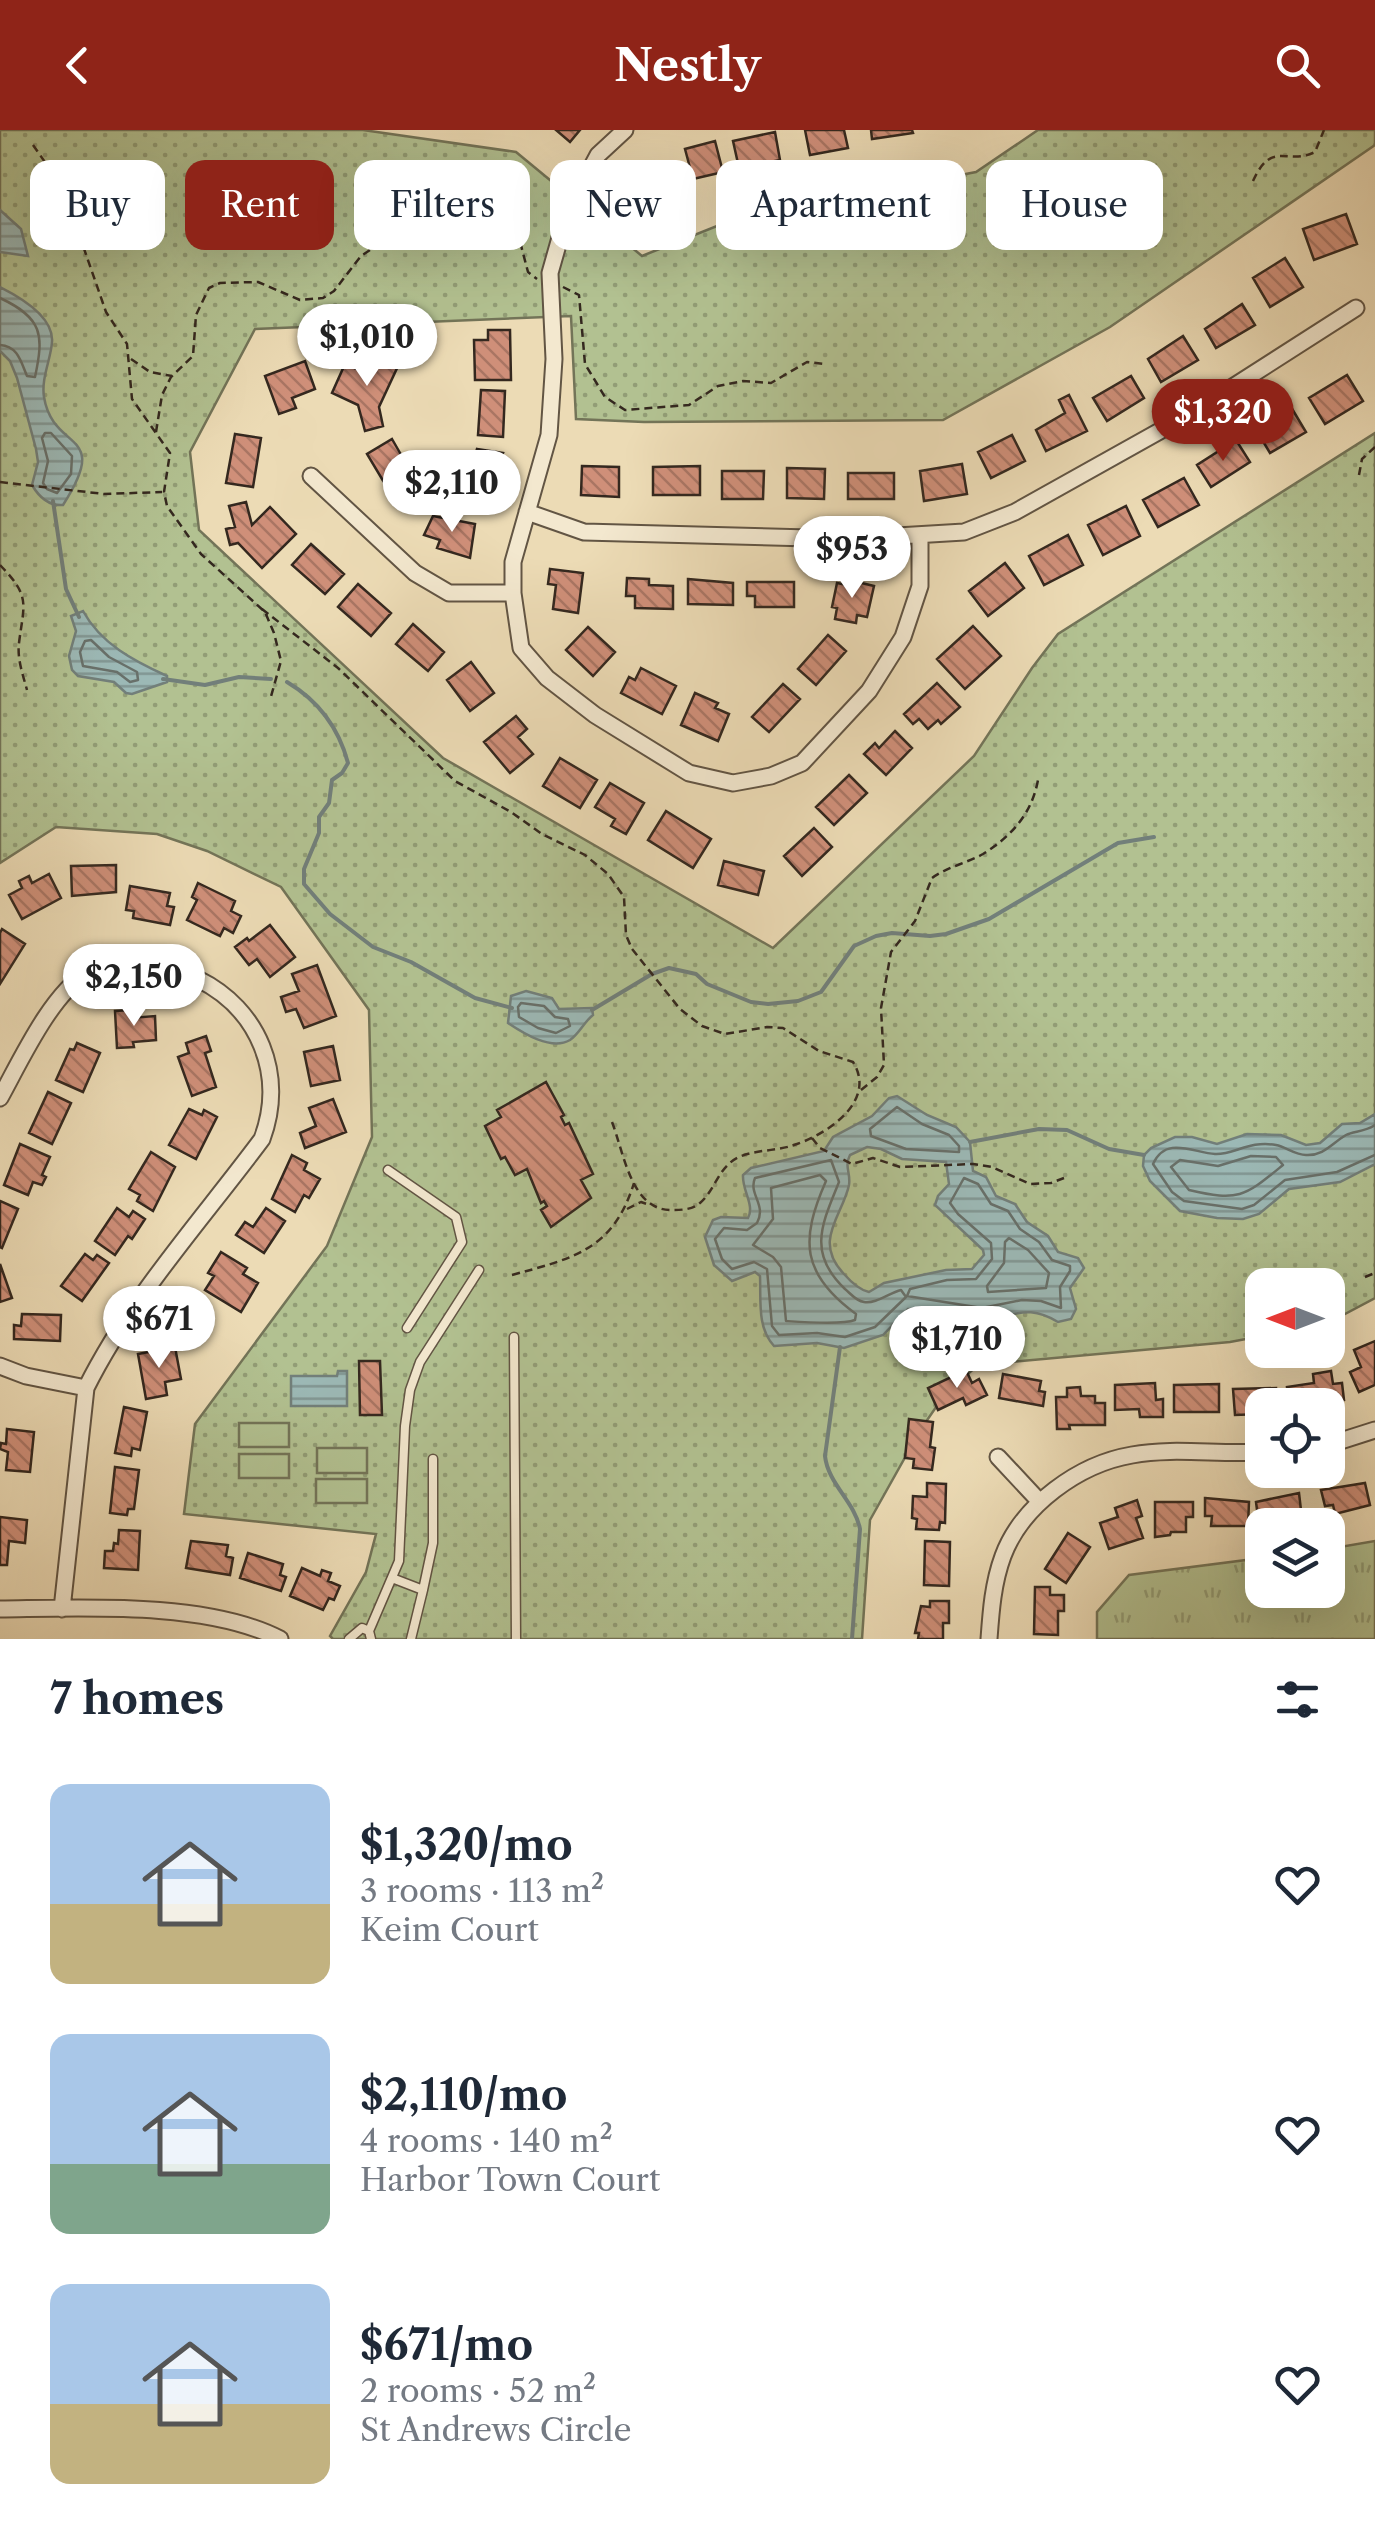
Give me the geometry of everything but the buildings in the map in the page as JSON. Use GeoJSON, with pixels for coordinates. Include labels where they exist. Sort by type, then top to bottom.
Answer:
{"type":"FeatureCollection","features":[{"type":"Feature","properties":{"kind":"street"},"geometry":{"type":"LineString","coordinates":[[625,130],[598,155],[568,213],[550,273],[554,359],[549,436],[513,562],[521,648],[547,678],[594,715],[690,773],[734,783],[771,776],[802,762],[869,692],[903,637],[920,586],[920,535]]}},
{"type":"Feature","properties":{"kind":"street"},"geometry":{"type":"LineString","coordinates":[[526,512],[584,532],[846,539],[964,532],[1015,512],[1192,413],[1356,308]]}},
{"type":"Feature","properties":{"kind":"street"},"geometry":{"type":"LineString","coordinates":[[312,476],[415,572],[449,593],[513,593]]}},
{"type":"Feature","properties":{"kind":"street"},"geometry":{"type":"LineString","coordinates":[[0,1098],[40,1025],[64,995],[88,972],[138,962],[179,970],[216,988],[240,1008],[263,1043],[271,1082],[271,1114],[262,1139],[142,1293],[110,1341],[86,1388],[62,1608]]}},
{"type":"Feature","properties":{"kind":"street"},"geometry":{"type":"LineString","coordinates":[[0,1366],[26,1376],[86,1388]]}},
{"type":"Feature","properties":{"kind":"street"},"geometry":{"type":"LineString","coordinates":[[1345,1440],[1375,1430]]}},
{"type":"Feature","properties":{"kind":"street"},"geometry":{"type":"LineString","coordinates":[[989,1639],[992,1598],[1003,1555],[1014,1534],[1040,1502],[1097,1464],[1134,1454],[1245,1452]]}},
{"type":"Feature","properties":{"kind":"street"},"geometry":{"type":"LineString","coordinates":[[998,1457],[1040,1502]]}},
{"type":"Feature","properties":{"kind":"street"},"geometry":{"type":"LineString","coordinates":[[0,1609],[62,1608],[201,1616],[264,1631],[280,1639]]}},
{"type":"Feature","properties":{"kind":"lane"},"geometry":{"type":"LineString","coordinates":[[388,1170],[456,1216],[462,1242],[407,1328]]}},
{"type":"Feature","properties":{"kind":"lane"},"geometry":{"type":"LineString","coordinates":[[349,1639],[356,1630],[370,1635],[400,1561],[404,1426],[410,1390],[420,1362],[480,1270]]}},
{"type":"Feature","properties":{"kind":"lane"},"geometry":{"type":"LineString","coordinates":[[514,1337],[516,1639]]}},
{"type":"Feature","properties":{"kind":"lane"},"geometry":{"type":"LineString","coordinates":[[411,1639],[433,1543],[433,1459]]}},
{"type":"Feature","properties":{"kind":"lane"},"geometry":{"type":"LineString","coordinates":[[392,1578],[423,1590]]}},
{"type":"Feature","properties":{"kind":"path"},"geometry":{"type":"LineString","coordinates":[[1253,180],[1269,158],[1315,152],[1324,130]]}},
{"type":"Feature","properties":{"kind":"path"},"geometry":{"type":"LineString","coordinates":[[33,145],[47,165],[53,204],[81,240],[106,312],[127,344],[132,399],[170,453],[164,492],[167,506],[200,554],[361,688],[400,732],[435,759],[455,781],[542,834],[585,855],[608,874],[624,896],[626,935],[660,987],[680,1009],[714,1032],[733,1034],[784,1028],[819,1051],[846,1058],[857,1068],[861,1090]]}},
{"type":"Feature","properties":{"kind":"path"},"geometry":{"type":"LineString","coordinates":[[156,432],[162,395],[171,377],[194,356],[196,315],[209,288],[258,282],[300,300],[322,298],[334,291],[361,256],[400,230],[430,201],[444,196],[459,196],[477,204],[518,234],[528,272],[579,295],[585,364],[605,397],[625,410],[689,405],[718,386],[770,383],[807,362],[825,364]]}},
{"type":"Feature","properties":{"kind":"path"},"geometry":{"type":"LineString","coordinates":[[131,359],[150,372],[171,377]]}},
{"type":"Feature","properties":{"kind":"path"},"geometry":{"type":"LineString","coordinates":[[1359,475],[1362,459],[1375,446]]}},
{"type":"Feature","properties":{"kind":"path"},"geometry":{"type":"LineString","coordinates":[[0,482],[74,492],[164,492]]}},
{"type":"Feature","properties":{"kind":"path"},"geometry":{"type":"LineString","coordinates":[[0,565],[17,582],[24,596],[26,610],[19,653],[27,690]]}},
{"type":"Feature","properties":{"kind":"path"},"geometry":{"type":"LineString","coordinates":[[262,609],[282,661],[270,700]]}},
{"type":"Feature","properties":{"kind":"path"},"geometry":{"type":"LineString","coordinates":[[626,1210],[640,1202],[667,1210],[688,1210],[700,1204],[719,1173],[735,1159],[812,1138],[847,1112],[884,1065],[881,1008],[891,952],[914,921],[935,875],[983,854],[1026,816],[1034,802],[1038,780]]}},
{"type":"Feature","properties":{"kind":"path"},"geometry":{"type":"LineString","coordinates":[[612,1122],[647,1204]]}},
{"type":"Feature","properties":{"kind":"path"},"geometry":{"type":"LineString","coordinates":[[812,1138],[820,1148],[848,1164],[872,1158],[900,1167],[973,1164],[1030,1184],[1064,1178]]}},
{"type":"Feature","properties":{"kind":"path"},"geometry":{"type":"LineString","coordinates":[[512,1276],[565,1260],[607,1236],[626,1210],[634,1181]]}},
{"type":"Feature","properties":{"kind":"path"},"geometry":{"type":"LineString","coordinates":[[1365,1277],[1375,1273]]}},
{"type":"Feature","properties":{"kind":"green space"},"geometry":{"type":"Polygon","coordinates":[[[0,130],[363,130],[516,152],[526,160],[354,160],[354,250],[530,250],[530,164],[550,180],[550,250],[635,250],[642,256],[657,250],[696,250],[696,234],[716,226],[716,250],[966,250],[966,174],[986,165],[986,250],[1163,250],[1163,160],[994,160],[1038,130],[1375,130],[1375,145],[1110,327],[943,420],[576,419],[571,316],[255,329],[190,452],[199,530],[443,758],[773,948],[974,756],[1058,634],[1375,433],[1375,1298],[1345,1314],[1345,1268],[1245,1268],[1245,1339],[978,1365],[945,1394],[870,1520],[862,1639],[333,1639],[330,1636],[366,1572],[376,1534],[184,1514],[195,1424],[327,1246],[372,1137],[369,1010],[281,887],[207,851],[157,834],[56,827],[0,863],[0,130]]]}},
{"type":"Feature","properties":{"kind":"green space"},"geometry":{"type":"Polygon","coordinates":[[[239,1423],[289,1423],[289,1447],[239,1447],[239,1423]]]}},
{"type":"Feature","properties":{"kind":"green space"},"geometry":{"type":"Polygon","coordinates":[[[317,1448],[367,1448],[367,1473],[317,1473],[317,1448]]]}},
{"type":"Feature","properties":{"kind":"green space"},"geometry":{"type":"Polygon","coordinates":[[[239,1454],[289,1454],[289,1478],[239,1478],[239,1454]]]}},
{"type":"Feature","properties":{"kind":"green space"},"geometry":{"type":"Polygon","coordinates":[[[316,1479],[367,1479],[367,1503],[316,1503],[316,1479]]]}},
{"type":"Feature","properties":{"kind":"green space"},"geometry":{"type":"Polygon","coordinates":[[[1375,1541],[1375,1639],[1097,1639],[1097,1612],[1129,1575],[1245,1560],[1245,1608],[1345,1608],[1345,1546],[1375,1541]]]}},
{"type":"Feature","properties":{"kind":"water"},"geometry":{"type":"Polygon","coordinates":[[[0,210],[21,229],[28,256],[0,252],[0,210]]]}},
{"type":"Feature","properties":{"kind":"water"},"geometry":{"type":"Polygon","coordinates":[[[0,287],[34,308],[51,333],[44,397],[49,415],[81,452],[82,464],[63,505],[45,500],[32,485],[38,462],[36,449],[17,378],[10,361],[0,351],[0,287]]]}},
{"type":"Feature","properties":{"kind":"water"},"geometry":{"type":"Polygon","coordinates":[[[83,611],[109,642],[167,676],[167,682],[132,694],[114,682],[78,676],[72,670],[69,656],[76,631],[71,616],[83,611]]]}},
{"type":"Feature","properties":{"kind":"water"},"geometry":{"type":"Polygon","coordinates":[[[526,991],[552,998],[559,1009],[592,1008],[593,1015],[570,1040],[554,1043],[538,1039],[508,1023],[511,996],[526,991]]]}},
{"type":"Feature","properties":{"kind":"water"},"geometry":{"type":"Polygon","coordinates":[[[897,1096],[956,1127],[970,1142],[973,1171],[986,1177],[996,1196],[1015,1204],[1027,1222],[1048,1236],[1058,1252],[1078,1258],[1084,1268],[1070,1288],[1076,1309],[1071,1319],[1058,1322],[1027,1312],[972,1318],[908,1309],[883,1335],[844,1348],[817,1343],[774,1346],[762,1322],[760,1276],[755,1272],[732,1281],[714,1265],[705,1237],[713,1220],[748,1218],[750,1208],[743,1175],[751,1168],[824,1151],[833,1137],[872,1116],[889,1098],[897,1096]],[[867,1147],[850,1155],[849,1185],[830,1239],[830,1250],[844,1274],[869,1292],[884,1283],[946,1270],[972,1269],[984,1255],[983,1250],[935,1205],[949,1184],[946,1162],[902,1159],[867,1147]]]}},
{"type":"Feature","properties":{"kind":"water"},"geometry":{"type":"Polygon","coordinates":[[[1375,1114],[1375,1164],[1340,1182],[1289,1189],[1259,1214],[1243,1219],[1180,1211],[1150,1181],[1143,1166],[1144,1155],[1151,1148],[1175,1137],[1217,1144],[1247,1134],[1281,1135],[1306,1145],[1320,1143],[1342,1124],[1360,1123],[1375,1114]]]}},
{"type":"Feature","properties":{"kind":"water"},"geometry":{"type":"Polygon","coordinates":[[[338,1371],[347,1371],[347,1406],[291,1406],[291,1376],[337,1376],[338,1371]]]}},
{"type":"Feature","properties":{"kind":"waterway"},"geometry":{"type":"LineString","coordinates":[[53,501],[66,589],[79,617]]}},
{"type":"Feature","properties":{"kind":"waterway"},"geometry":{"type":"LineString","coordinates":[[163,679],[205,685],[239,677],[271,679]]}},
{"type":"Feature","properties":{"kind":"waterway"},"geometry":{"type":"LineString","coordinates":[[287,682],[326,717],[348,763],[332,780],[329,803],[319,817],[319,833],[304,869],[304,884],[330,914],[373,947],[411,962],[475,998],[512,1008]]}},
{"type":"Feature","properties":{"kind":"waterway"},"geometry":{"type":"LineString","coordinates":[[592,1010],[669,968],[696,974],[707,984],[751,1002],[798,1001],[821,992],[854,946],[892,933],[946,934],[989,919],[1118,843],[1154,837]]}},
{"type":"Feature","properties":{"kind":"waterway"},"geometry":{"type":"LineString","coordinates":[[970,1142],[1039,1129],[1067,1130],[1109,1149],[1144,1155]]}},
{"type":"Feature","properties":{"kind":"waterway"},"geometry":{"type":"LineString","coordinates":[[840,1347],[825,1456],[860,1529],[852,1639]]}}]}
